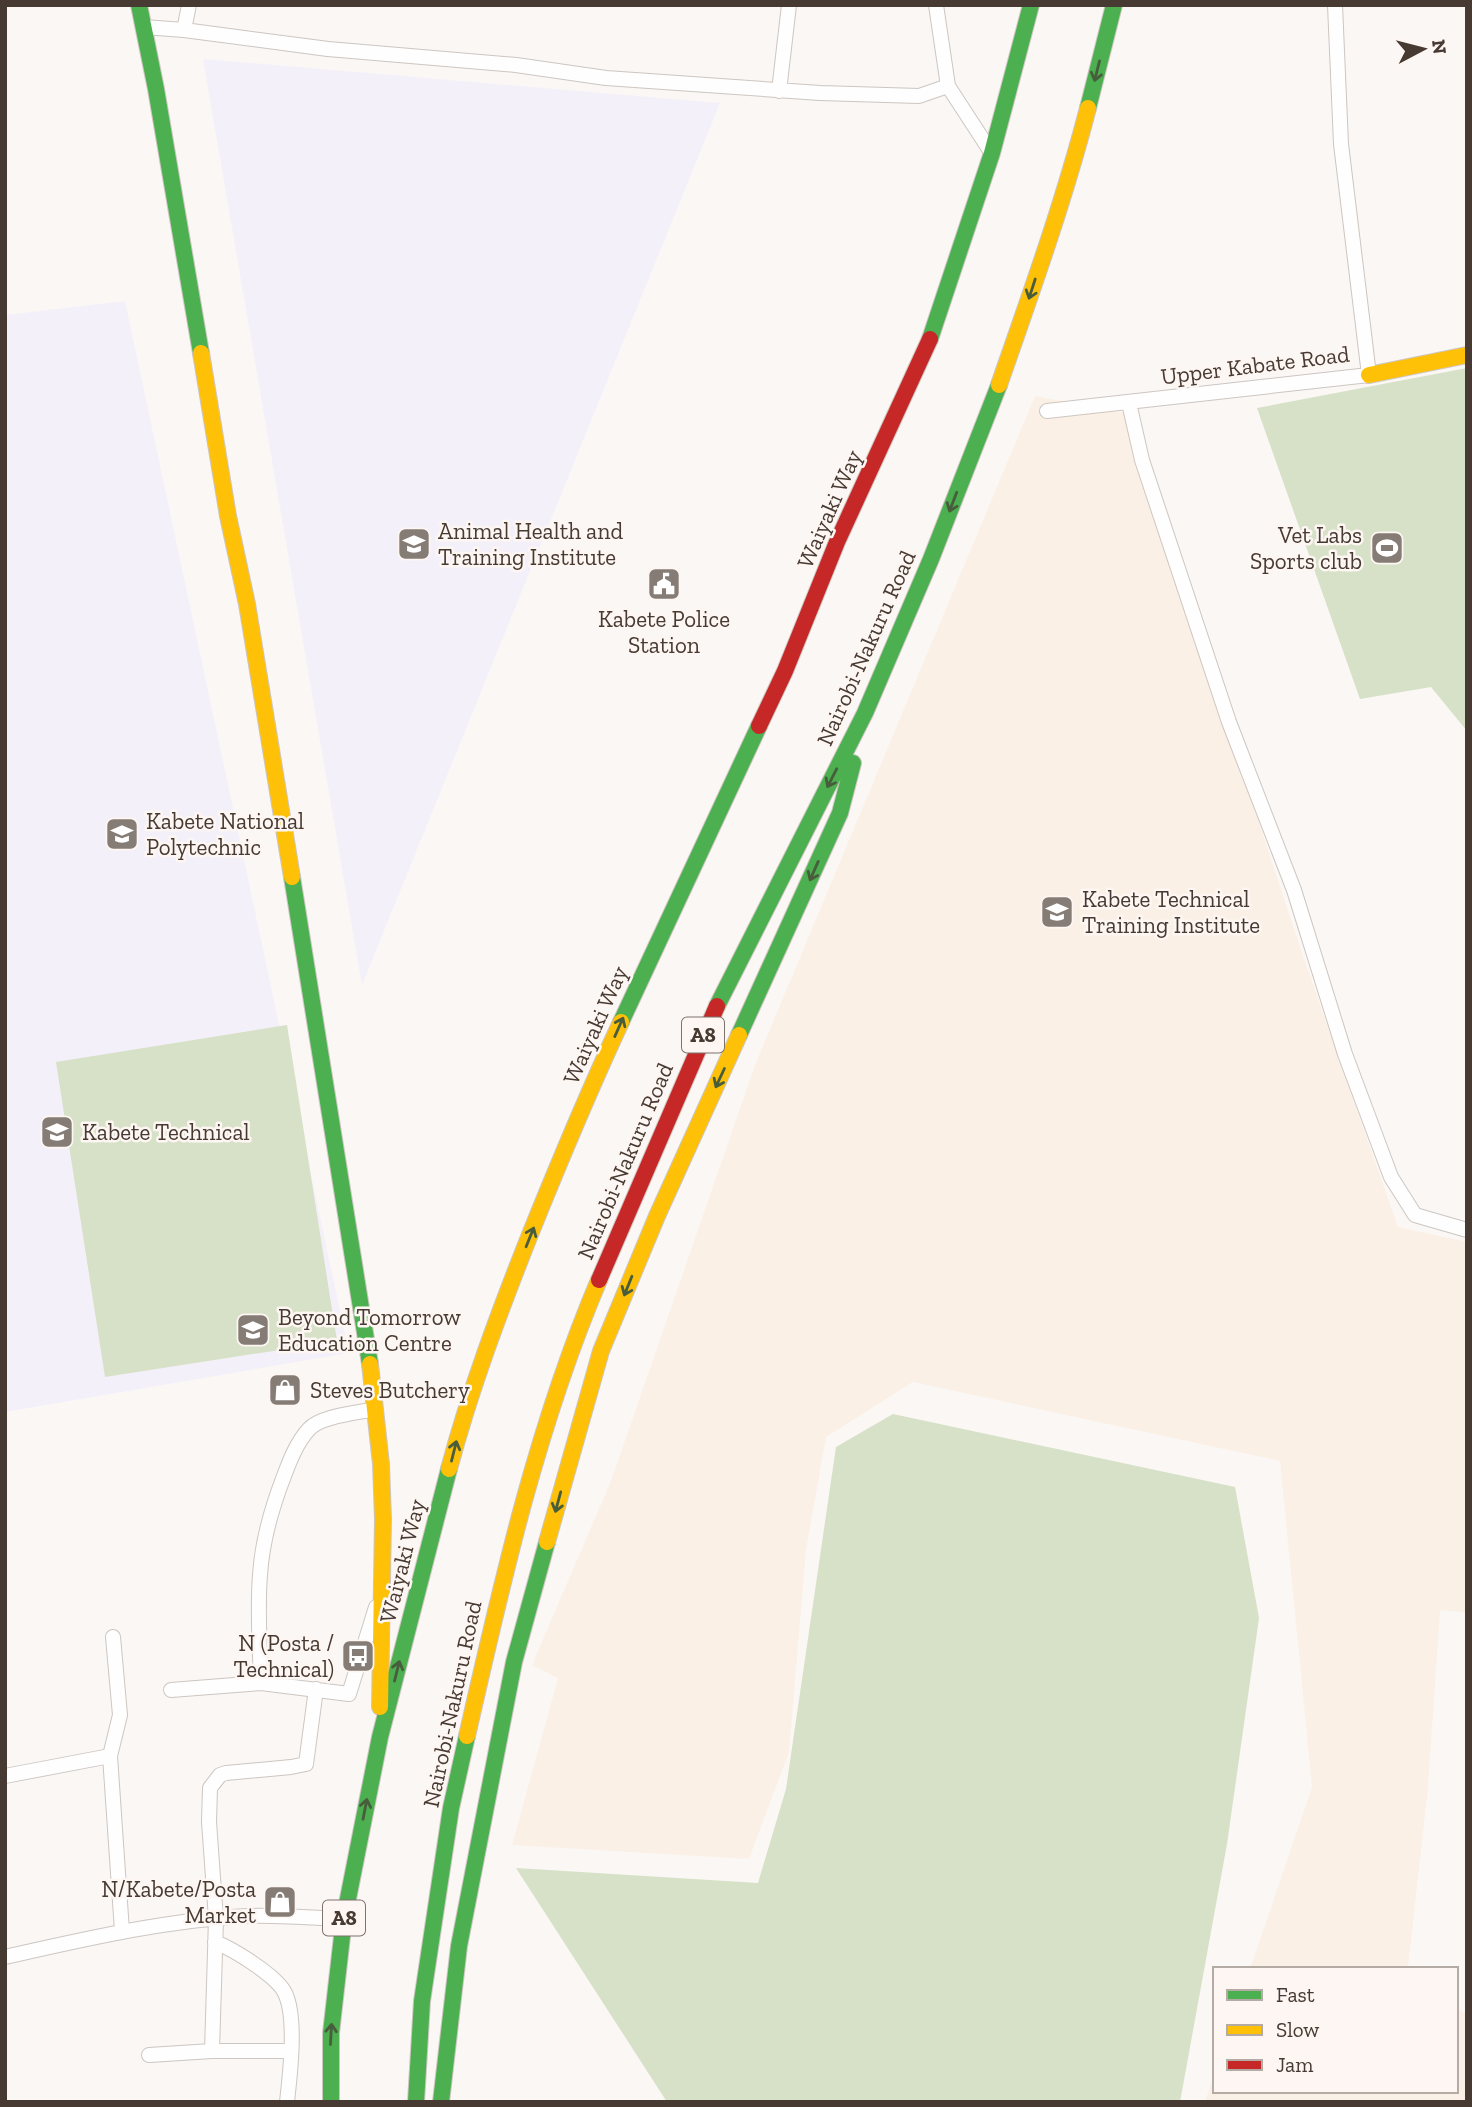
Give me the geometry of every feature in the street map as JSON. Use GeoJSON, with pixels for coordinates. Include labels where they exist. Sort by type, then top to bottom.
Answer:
{"type":"FeatureCollection","features":[{"type":"Feature","properties":{"kind":"main road"},"geometry":{"type":"LineString","coordinates":[[139,5],[228,516],[247,604],[367,1333],[382,1506],[380,1737]]}},
{"type":"Feature","properties":{"kind":"main road","name":"Waiyaki Way"},"geometry":{"type":"LineString","coordinates":[[331,2102],[331,2033],[344,1919],[380,1737],[458,1432],[500,1311],[577,1118],[785,671],[837,542],[926,350],[992,153],[1031,5]]}},
{"type":"Feature","properties":{"kind":"main road","name":"Nairobi-Nakuru Road"},"geometry":{"type":"LineString","coordinates":[[416,2102],[422,2001],[451,1808],[498,1599],[532,1472],[580,1326],[707,1026],[865,713],[931,559],[999,386],[1078,147],[1114,5]]}},
{"type":"Feature","properties":{"kind":"main road","name":"Upper Kabate Road"},"geometry":{"type":"LineString","coordinates":[[1369,374],[1467,355]]}},
{"type":"Feature","properties":{"kind":"main road"},"geometry":{"type":"LineString","coordinates":[[441,2102],[459,1946],[514,1662],[601,1351],[657,1216],[840,813],[865,713]]}},
{"type":"Feature","properties":{"kind":"street"},"geometry":{"type":"LineString","coordinates":[[184,30],[189,5]]}},
{"type":"Feature","properties":{"kind":"street"},"geometry":{"type":"LineString","coordinates":[[779,91],[789,5]]}},
{"type":"Feature","properties":{"kind":"street"},"geometry":{"type":"LineString","coordinates":[[936,5],[948,86],[992,153]]}},
{"type":"Feature","properties":{"kind":"street"},"geometry":{"type":"LineString","coordinates":[[1335,5],[1341,144],[1369,374]]}},
{"type":"Feature","properties":{"kind":"street"},"geometry":{"type":"LineString","coordinates":[[144,27],[328,49],[516,65],[606,79],[779,91],[919,96],[948,86]]}},
{"type":"Feature","properties":{"kind":"street","name":"Upper Kabate Road"},"geometry":{"type":"LineString","coordinates":[[1047,411],[1369,374]]}},
{"type":"Feature","properties":{"kind":"street"},"geometry":{"type":"LineString","coordinates":[[1129,403],[1142,460],[1229,722],[1294,890],[1345,1054],[1391,1177],[1415,1216],[1467,1230]]}},
{"type":"Feature","properties":{"kind":"street"},"geometry":{"type":"LineString","coordinates":[[261,1683],[258,1602],[260,1571],[275,1499],[286,1470],[298,1444],[310,1428],[321,1421],[375,1409]]}},
{"type":"Feature","properties":{"kind":"street"},"geometry":{"type":"LineString","coordinates":[[172,1690],[261,1683],[349,1694],[381,1590]]}},
{"type":"Feature","properties":{"kind":"street"},"geometry":{"type":"LineString","coordinates":[[113,1637],[120,1714],[110,1756],[122,1931]]}},
{"type":"Feature","properties":{"kind":"street"},"geometry":{"type":"LineString","coordinates":[[212,2051],[216,1919],[209,1836],[209,1788],[220,1775],[226,1773],[291,1767],[306,1763],[316,1689]]}},
{"type":"Feature","properties":{"kind":"street"},"geometry":{"type":"LineString","coordinates":[[5,1776],[110,1756]]}},
{"type":"Feature","properties":{"kind":"street"},"geometry":{"type":"LineString","coordinates":[[5,1957],[122,1931],[216,1919],[285,1916],[344,1919]]}},
{"type":"Feature","properties":{"kind":"street"},"geometry":{"type":"LineString","coordinates":[[215,1942],[229,1948],[284,1990],[289,2004],[291,2051],[287,2102]]}},
{"type":"Feature","properties":{"kind":"street"},"geometry":{"type":"LineString","coordinates":[[149,2055],[212,2051],[291,2051]]}},
{"type":"Feature","properties":{"kind":"shaded area","name":"Animal Health and Training Institute"},"geometry":{"type":"Polygon","coordinates":[[[203,59],[720,103],[362,985],[203,59]]]}},
{"type":"Feature","properties":{"kind":"shaded area","name":"Kabete National Polytechnic"},"geometry":{"type":"Polygon","coordinates":[[[125,301],[349,1353],[5,1412],[5,315],[125,301]]]}},
{"type":"Feature","properties":{"kind":"shaded area"},"geometry":{"type":"Polygon","coordinates":[[[1035,396],[1124,413],[1301,950],[1398,1227],[1467,1242],[1467,1613],[1440,1610],[1428,1787],[1408,1967],[1251,1967],[1312,1787],[1280,1461],[913,1382],[826,1437],[806,1550],[789,1752],[749,1859],[512,1845],[558,1678],[532,1665],[611,1481],[755,1065],[1035,396]]]}},
{"type":"Feature","properties":{"kind":"shaded area"},"geometry":{"type":"Polygon","coordinates":[[[1458,2008],[1467,2015],[1467,2102],[1205,2102],[1213,2078],[1213,2093],[1458,2093],[1458,2008]]]}},
{"type":"Feature","properties":{"kind":"green space","name":"Vet Labs Sports club"},"geometry":{"type":"Polygon","coordinates":[[[1467,368],[1467,731],[1431,687],[1360,699],[1257,408],[1467,368]]]}},
{"type":"Feature","properties":{"kind":"green space"},"geometry":{"type":"Polygon","coordinates":[[[287,1025],[337,1341],[105,1377],[56,1062],[287,1025]]]}},
{"type":"Feature","properties":{"kind":"green space"},"geometry":{"type":"Polygon","coordinates":[[[893,1414],[1235,1487],[1259,1618],[1227,1844],[1180,2102],[667,2102],[516,1868],[758,1883],[786,1789],[836,1447],[893,1414]]]}},
{"type":"Feature","properties":{"kind":"traffic: fast"},"geometry":{"type":"LineString","coordinates":[[139,5],[201,353]]}},
{"type":"Feature","properties":{"kind":"traffic: fast"},"geometry":{"type":"LineString","coordinates":[[930,339],[992,153],[1031,5]]}},
{"type":"Feature","properties":{"kind":"traffic: fast"},"geometry":{"type":"LineString","coordinates":[[1088,108],[1114,5]]}},
{"type":"Feature","properties":{"kind":"traffic: fast"},"geometry":{"type":"LineString","coordinates":[[717,1006],[865,713],[931,559],[999,385]]}},
{"type":"Feature","properties":{"kind":"traffic: fast"},"geometry":{"type":"LineString","coordinates":[[621,1022],[759,726]]}},
{"type":"Feature","properties":{"kind":"traffic: fast"},"geometry":{"type":"LineString","coordinates":[[739,1035],[840,813],[853,763]]}},
{"type":"Feature","properties":{"kind":"traffic: fast"},"geometry":{"type":"LineString","coordinates":[[292,877],[370,1364]]}},
{"type":"Feature","properties":{"kind":"traffic: fast"},"geometry":{"type":"LineString","coordinates":[[331,2102],[331,2033],[344,1919],[380,1737],[449,1469]]}},
{"type":"Feature","properties":{"kind":"traffic: fast"},"geometry":{"type":"LineString","coordinates":[[441,2102],[459,1946],[514,1662],[547,1542]]}},
{"type":"Feature","properties":{"kind":"traffic: fast"},"geometry":{"type":"LineString","coordinates":[[416,2102],[422,2001],[451,1808],[467,1736]]}},
{"type":"Feature","properties":{"kind":"traffic: slow"},"geometry":{"type":"LineString","coordinates":[[999,385],[1058,212],[1088,108]]}},
{"type":"Feature","properties":{"kind":"traffic: slow"},"geometry":{"type":"LineString","coordinates":[[201,353],[228,516],[247,604],[292,877]]}},
{"type":"Feature","properties":{"kind":"traffic: slow"},"geometry":{"type":"LineString","coordinates":[[1369,375],[1467,355]]}},
{"type":"Feature","properties":{"kind":"traffic: slow"},"geometry":{"type":"LineString","coordinates":[[449,1469],[496,1323],[573,1129],[621,1022]]}},
{"type":"Feature","properties":{"kind":"traffic: slow"},"geometry":{"type":"LineString","coordinates":[[547,1542],[601,1351],[657,1216],[739,1035]]}},
{"type":"Feature","properties":{"kind":"traffic: slow"},"geometry":{"type":"LineString","coordinates":[[467,1736],[508,1563],[539,1448],[557,1391],[599,1280]]}},
{"type":"Feature","properties":{"kind":"traffic: slow"},"geometry":{"type":"LineString","coordinates":[[370,1364],[381,1464],[383,1519],[380,1707]]}},
{"type":"Feature","properties":{"kind":"traffic: jam"},"geometry":{"type":"LineString","coordinates":[[759,726],[785,671],[837,542],[930,339]]}},
{"type":"Feature","properties":{"kind":"traffic: jam"},"geometry":{"type":"LineString","coordinates":[[599,1280],[717,1006]]}},
{"type":"Feature","properties":{"kind":"place","name":"Animal Health and Training Institute"},"geometry":{"type":"Point","coordinates":[414,544]}},
{"type":"Feature","properties":{"kind":"place","name":"Vet Labs Sports club"},"geometry":{"type":"Point","coordinates":[1387,548]}},
{"type":"Feature","properties":{"kind":"place","name":"Kabete Police Station"},"geometry":{"type":"Point","coordinates":[664,584]}},
{"type":"Feature","properties":{"kind":"place","name":"Kabete National Polytechnic"},"geometry":{"type":"Point","coordinates":[122,834]}},
{"type":"Feature","properties":{"kind":"place","name":"Kabete Technical Training Institute"},"geometry":{"type":"Point","coordinates":[1057,912]}},
{"type":"Feature","properties":{"kind":"place","name":"Kabete Technical"},"geometry":{"type":"Point","coordinates":[57,1132]}},
{"type":"Feature","properties":{"kind":"place","name":"Beyond Tomorrow Education Centre"},"geometry":{"type":"Point","coordinates":[253,1330]}},
{"type":"Feature","properties":{"kind":"place","name":"Steves Butchery"},"geometry":{"type":"Point","coordinates":[285,1390]}},
{"type":"Feature","properties":{"kind":"place","name":"N (Posta / Technical)"},"geometry":{"type":"Point","coordinates":[358,1656]}},
{"type":"Feature","properties":{"kind":"place","name":"N/Kabete/Posta Market"},"geometry":{"type":"Point","coordinates":[280,1902]}}]}
